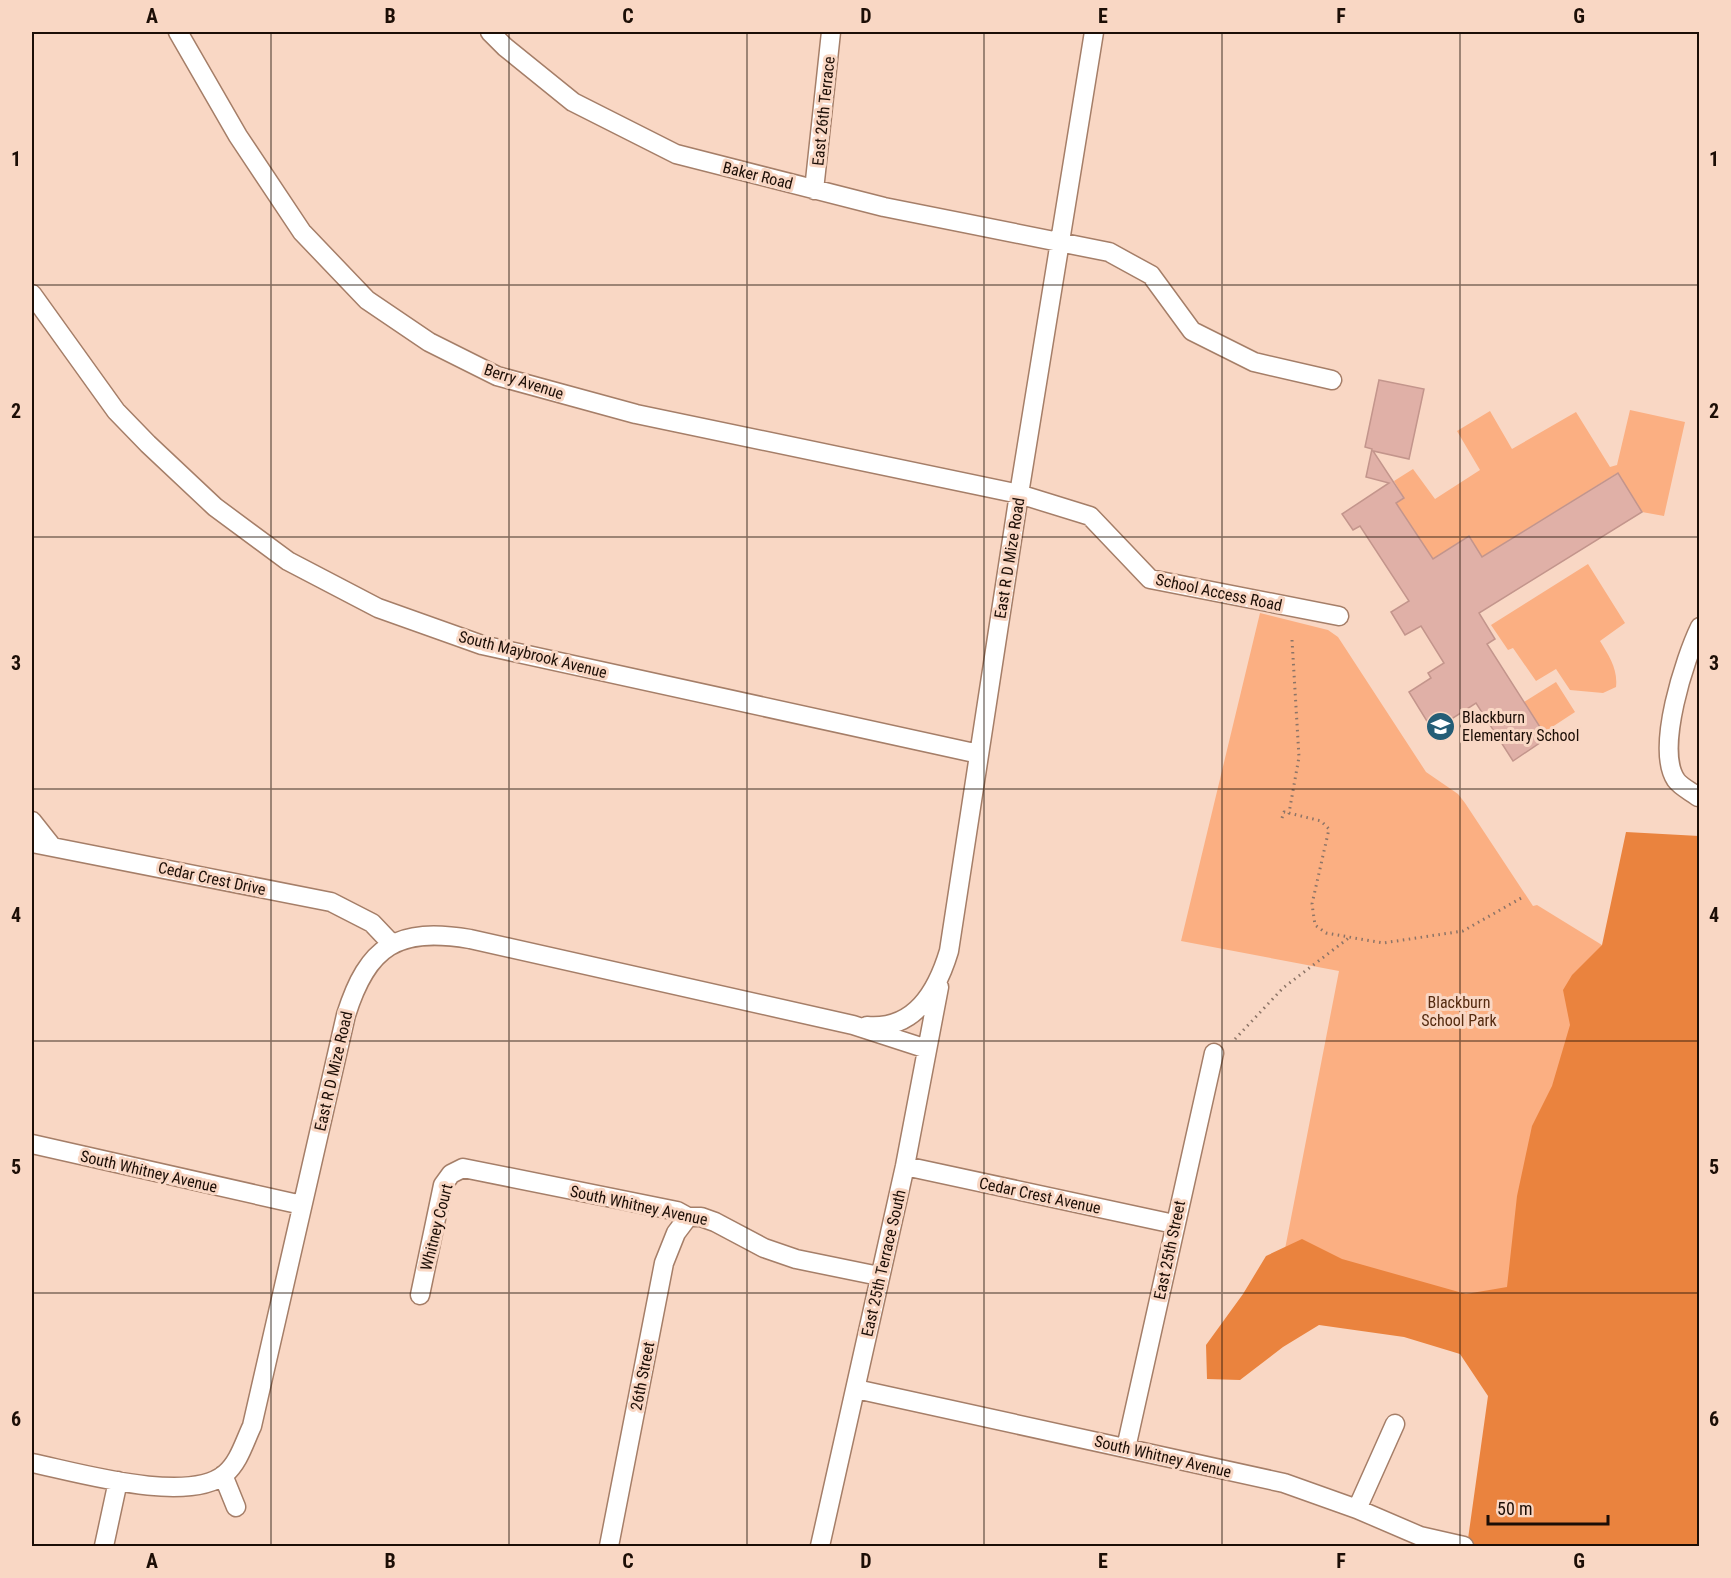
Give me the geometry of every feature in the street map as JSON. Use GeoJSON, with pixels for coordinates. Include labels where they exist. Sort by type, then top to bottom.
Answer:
{"type":"FeatureCollection","features":[{"type":"Feature","properties":{"kind":"street","name":"Berry Avenue"},"geometry":{"type":"LineString","coordinates":[[178,32],[238,136],[302,232],[367,300],[429,342],[497,376],[636,414],[1019,494]]}},
{"type":"Feature","properties":{"kind":"street","name":"Baker Road"},"geometry":{"type":"LineString","coordinates":[[490,32],[573,102],[676,154],[884,207],[1059,244],[1109,252],[1150,275],[1192,331],[1254,363],[1332,380]]}},
{"type":"Feature","properties":{"kind":"street","name":"East 26th Terrace"},"geometry":{"type":"LineString","coordinates":[[814,190],[831,32]]}},
{"type":"Feature","properties":{"kind":"street","name":"East R D Mize Road"},"geometry":{"type":"LineString","coordinates":[[854,1025],[894,1024],[913,1014],[927,1001],[940,979],[949,951],[1019,494],[1095,32]]}},
{"type":"Feature","properties":{"kind":"street","name":"South Maybrook Avenue"},"geometry":{"type":"LineString","coordinates":[[32,294],[117,411],[148,444],[215,507],[288,561],[378,608],[482,645],[979,754]]}},
{"type":"Feature","properties":{"kind":"street","name":"School Access Road"},"geometry":{"type":"LineString","coordinates":[[1019,494],[1090,516],[1150,579],[1339,616]]}},
{"type":"Feature","properties":{"kind":"street"},"geometry":{"type":"LineString","coordinates":[[1698,797],[1677,781],[1672,767],[1669,733],[1687,656],[1700,627]]}},
{"type":"Feature","properties":{"kind":"street"},"geometry":{"type":"LineString","coordinates":[[32,821],[51,844]]}},
{"type":"Feature","properties":{"kind":"street","name":"Cedar Crest Drive"},"geometry":{"type":"LineString","coordinates":[[32,843],[51,844],[331,902],[372,922],[391,943]]}},
{"type":"Feature","properties":{"kind":"street","name":"East R D Mize Road"},"geometry":{"type":"LineString","coordinates":[[223,1475],[238,1459],[252,1426],[353,991],[362,974],[391,943],[424,935],[470,939],[854,1025],[927,1049]]}},
{"type":"Feature","properties":{"kind":"street","name":"East 25th Terrace South"},"geometry":{"type":"LineString","coordinates":[[820,1546],[905,1166],[940,979]]}},
{"type":"Feature","properties":{"kind":"street","name":"East 25th Street"},"geometry":{"type":"LineString","coordinates":[[1126,1448],[1174,1224],[1214,1053]]}},
{"type":"Feature","properties":{"kind":"street","name":"South Whitney Avenue"},"geometry":{"type":"LineString","coordinates":[[32,1144],[302,1205]]}},
{"type":"Feature","properties":{"kind":"street","name":"Cedar Crest Avenue"},"geometry":{"type":"LineString","coordinates":[[905,1166],[1174,1224]]}},
{"type":"Feature","properties":{"kind":"street","name":"South Whitney Avenue"},"geometry":{"type":"LineString","coordinates":[[462,1168],[677,1210],[688,1217],[700,1216],[716,1222],[764,1248],[796,1259],[879,1276]]}},
{"type":"Feature","properties":{"kind":"street","name":"Whitney Court"},"geometry":{"type":"LineString","coordinates":[[420,1295],[443,1185],[450,1173],[462,1168]]}},
{"type":"Feature","properties":{"kind":"street","name":"26th Street"},"geometry":{"type":"LineString","coordinates":[[609,1544],[664,1263],[676,1233],[688,1217]]}},
{"type":"Feature","properties":{"kind":"street","name":"South Whitney Avenue"},"geometry":{"type":"LineString","coordinates":[[856,1389],[1284,1484],[1357,1509],[1420,1536],[1464,1546]]}},
{"type":"Feature","properties":{"kind":"street"},"geometry":{"type":"LineString","coordinates":[[1357,1509],[1395,1424]]}},
{"type":"Feature","properties":{"kind":"street"},"geometry":{"type":"LineString","coordinates":[[32,1463],[118,1481],[185,1488],[223,1475],[236,1507]]}},
{"type":"Feature","properties":{"kind":"street"},"geometry":{"type":"LineString","coordinates":[[104,1546],[118,1481]]}},
{"type":"Feature","properties":{"kind":"path"},"geometry":{"type":"LineString","coordinates":[[1290,813],[1299,757],[1292,640]]}},
{"type":"Feature","properties":{"kind":"path"},"geometry":{"type":"LineString","coordinates":[[1282,818],[1284,812],[1327,825],[1329,837],[1312,904],[1312,916],[1321,931],[1383,943],[1463,931],[1523,897]]}},
{"type":"Feature","properties":{"kind":"path"},"geometry":{"type":"LineString","coordinates":[[1235,1039],[1283,988],[1350,937]]}},
{"type":"Feature","properties":{"kind":"green space"},"geometry":{"type":"Polygon","coordinates":[[[1630,410],[1685,422],[1664,516],[1642,512],[1617,473],[1482,557],[1456,594],[1396,503],[1404,498],[1394,481],[1413,469],[1435,499],[1480,470],[1457,431],[1490,411],[1512,449],[1576,412],[1610,467],[1617,465],[1630,410]]]}},
{"type":"Feature","properties":{"kind":"green space"},"geometry":{"type":"Polygon","coordinates":[[[1588,564],[1625,623],[1600,641],[1616,674],[1616,687],[1603,693],[1570,690],[1556,669],[1536,681],[1513,648],[1508,650],[1491,625],[1588,564]]]}},
{"type":"Feature","properties":{"kind":"green space","name":"Blackburn School Park"},"geometry":{"type":"Polygon","coordinates":[[[1260,613],[1328,630],[1338,637],[1426,772],[1458,794],[1533,906],[1537,905],[1602,945],[1520,1326],[1278,1285],[1339,971],[1181,941],[1260,613]]]}},
{"type":"Feature","properties":{"kind":"green space"},"geometry":{"type":"Polygon","coordinates":[[[1556,682],[1575,712],[1543,733],[1524,702],[1556,682]]]}},
{"type":"Feature","properties":{"kind":"shaded area"},"geometry":{"type":"Polygon","coordinates":[[[1626,832],[1699,836],[1699,1546],[1467,1546],[1488,1396],[1460,1354],[1404,1337],[1319,1325],[1283,1347],[1240,1380],[1207,1379],[1206,1345],[1243,1294],[1266,1256],[1302,1239],[1342,1259],[1466,1294],[1507,1287],[1517,1196],[1532,1126],[1552,1086],[1570,1025],[1563,990],[1572,975],[1602,945],[1626,832]]]}},
{"type":"Feature","properties":{"kind":"building","name":"Blackburn Elementary School"},"geometry":{"type":"Polygon","coordinates":[[[1379,380],[1424,389],[1409,459],[1373,451],[1404,498],[1396,503],[1433,559],[1469,536],[1482,557],[1618,473],[1642,512],[1479,613],[1495,639],[1487,644],[1547,738],[1513,761],[1476,703],[1433,731],[1409,692],[1431,678],[1428,673],[1444,663],[1421,626],[1405,635],[1391,612],[1409,601],[1360,526],[1353,530],[1342,514],[1389,483],[1366,477],[1372,449],[1365,447],[1379,380]]]}},
{"type":"Feature","properties":{"kind":"place","name":"Blackburn Elementary School"},"geometry":{"type":"Point","coordinates":[1441,726]}}]}
